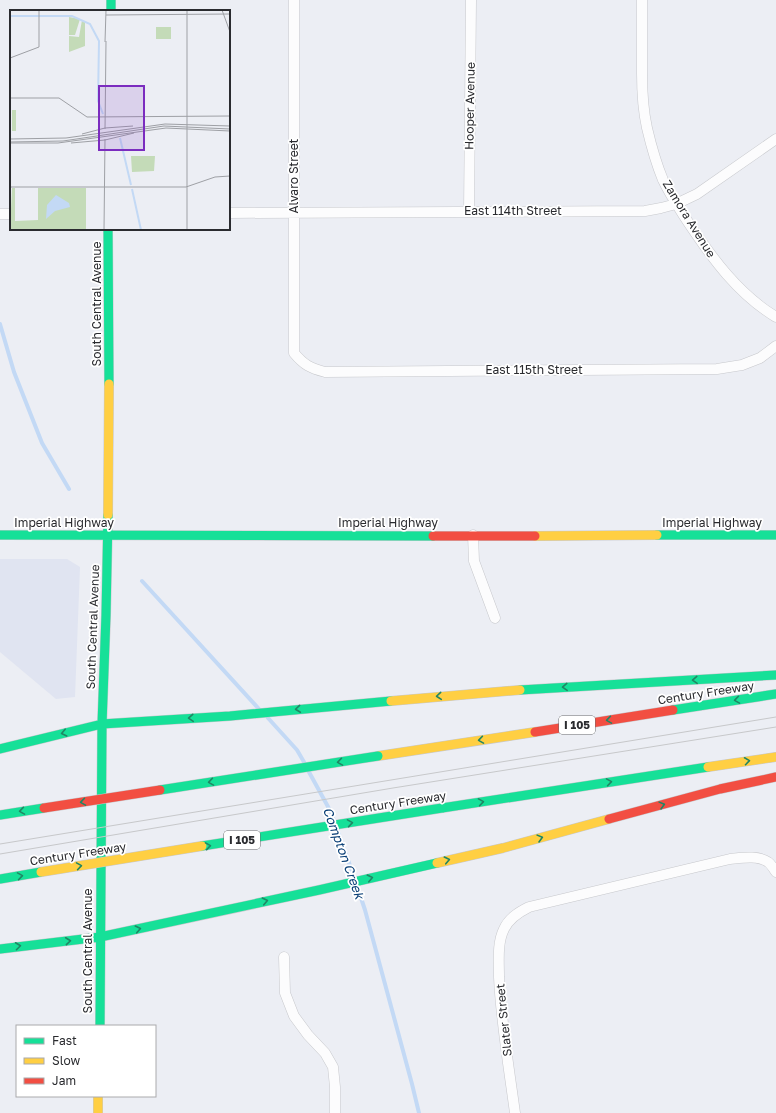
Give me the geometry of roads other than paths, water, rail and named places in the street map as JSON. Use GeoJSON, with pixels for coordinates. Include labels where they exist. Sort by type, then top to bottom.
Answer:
{"type":"FeatureCollection","features":[{"type":"Feature","properties":{"kind":"main road","name":"South Central Avenue"},"geometry":{"type":"LineString","coordinates":[[100,1025],[102,724],[106,615],[110,400],[108,230]]}},
{"type":"Feature","properties":{"kind":"main road","name":"Imperial Highway"},"geometry":{"type":"LineString","coordinates":[[0,535],[776,535]]}},
{"type":"Feature","properties":{"kind":"main road"},"geometry":{"type":"LineString","coordinates":[[0,749],[102,724],[230,716],[477,693],[776,676]]}},
{"type":"Feature","properties":{"kind":"main road","name":"Century Freeway"},"geometry":{"type":"LineString","coordinates":[[0,815],[776,694]]}},
{"type":"Feature","properties":{"kind":"main road","name":"Century Freeway"},"geometry":{"type":"LineString","coordinates":[[0,879],[442,808],[776,757]]}},
{"type":"Feature","properties":{"kind":"main road"},"geometry":{"type":"LineString","coordinates":[[0,948],[100,937],[319,890],[409,868],[503,848],[712,791],[776,777]]}},
{"type":"Feature","properties":{"kind":"main road"},"geometry":{"type":"LineString","coordinates":[[98,1097],[98,1113]]}},
{"type":"Feature","properties":{"kind":"street","name":"Alvaro Street"},"geometry":{"type":"LineString","coordinates":[[294,0],[294,353]]}},
{"type":"Feature","properties":{"kind":"street","name":"Hooper Avenue"},"geometry":{"type":"LineString","coordinates":[[470,212],[471,0]]}},
{"type":"Feature","properties":{"kind":"street","name":"Zamora Avenue"},"geometry":{"type":"LineString","coordinates":[[642,0],[642,93],[646,126],[663,181],[676,204],[700,240],[722,269],[742,291],[767,312],[776,317]]}},
{"type":"Feature","properties":{"kind":"street","name":"East 114th Street"},"geometry":{"type":"LineString","coordinates":[[230,213],[645,211],[676,204],[696,194],[776,139]]}},
{"type":"Feature","properties":{"kind":"street","name":"East 115th Street"},"geometry":{"type":"LineString","coordinates":[[294,353],[300,361],[310,368],[325,372],[717,369],[742,365],[760,358],[776,346]]}},
{"type":"Feature","properties":{"kind":"street"},"geometry":{"type":"LineString","coordinates":[[473,535],[474,560],[495,618]]}},
{"type":"Feature","properties":{"kind":"street","name":"Slater Street"},"geometry":{"type":"LineString","coordinates":[[515,1113],[500,1004],[499,960],[500,939],[505,927],[515,915],[529,907],[730,859],[747,857],[759,859],[768,862],[776,872]]}},
{"type":"Feature","properties":{"kind":"street"},"geometry":{"type":"LineString","coordinates":[[284,957],[285,993],[294,1016],[308,1035],[325,1053],[333,1067],[335,1113]]}},
{"type":"Feature","properties":{"kind":"waterway"},"geometry":{"type":"LineString","coordinates":[[0,324],[14,372],[42,443],[69,489]]}},
{"type":"Feature","properties":{"kind":"waterway","name":"Compton Creek"},"geometry":{"type":"LineString","coordinates":[[142,581],[259,709]]}},
{"type":"Feature","properties":{"kind":"waterway","name":"Compton Creek"},"geometry":{"type":"LineString","coordinates":[[268,718],[297,750],[304,762]]}},
{"type":"Feature","properties":{"kind":"waterway","name":"Compton Creek"},"geometry":{"type":"LineString","coordinates":[[309,772],[332,814],[334,821]]}},
{"type":"Feature","properties":{"kind":"waterway","name":"Compton Creek"},"geometry":{"type":"LineString","coordinates":[[337,829],[354,877]]}},
{"type":"Feature","properties":{"kind":"waterway","name":"Compton Creek"},"geometry":{"type":"LineString","coordinates":[[357,886],[365,910],[419,1113]]}},
{"type":"Feature","properties":{"kind":"tram line"},"geometry":{"type":"LineString","coordinates":[[0,844],[776,717]]}},
{"type":"Feature","properties":{"kind":"tram line"},"geometry":{"type":"LineString","coordinates":[[0,854],[393,788],[776,727]]}}]}
